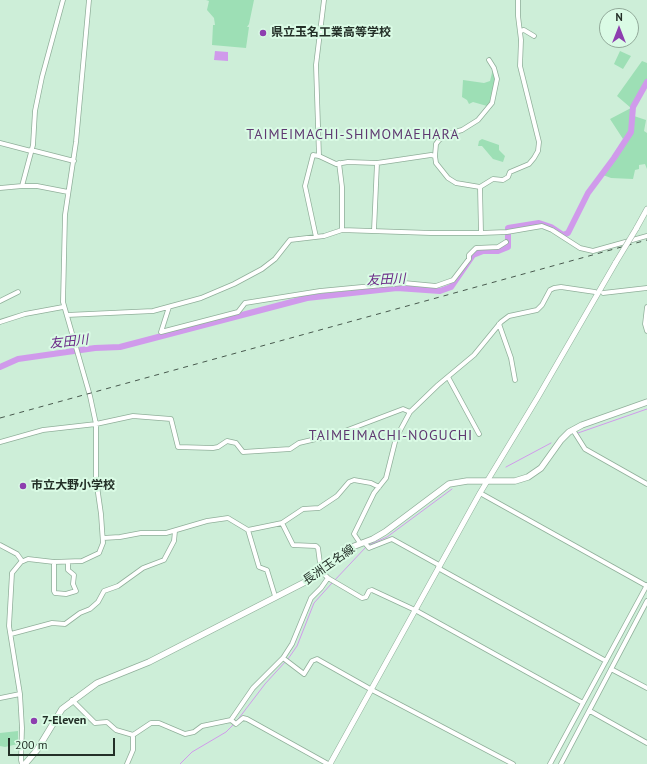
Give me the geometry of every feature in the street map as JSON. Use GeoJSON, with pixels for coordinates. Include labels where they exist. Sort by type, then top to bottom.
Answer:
{"type":"FeatureCollection","features":[{"type":"Feature","properties":{"kind":"main road","name":"長洲玉名線"},"geometry":{"type":"LineString","coordinates":[[24,764],[39,747],[62,709],[72,700],[106,678],[150,662],[275,596],[309,580],[352,547],[365,544],[385,532],[449,484],[467,481],[515,481],[528,477],[541,468],[561,440],[573,430],[647,402]]}},
{"type":"Feature","properties":{"kind":"street"},"geometry":{"type":"LineString","coordinates":[[22,186],[31,150],[35,111],[63,0]]}},
{"type":"Feature","properties":{"kind":"street"},"geometry":{"type":"LineString","coordinates":[[24,764],[21,760],[22,728],[20,694],[9,626],[10,581],[12,573],[22,560],[28,559],[54,562],[78,562],[95,556],[102,548],[103,538],[96,479],[96,424],[67,315],[63,307],[64,226],[68,192],[74,161],[89,0]]}},
{"type":"Feature","properties":{"kind":"street"},"geometry":{"type":"LineString","coordinates":[[319,156],[316,65],[324,0]]}},
{"type":"Feature","properties":{"kind":"street"},"geometry":{"type":"LineString","coordinates":[[489,60],[494,68],[497,80],[492,103],[478,120],[462,130],[448,134],[436,144],[436,163],[448,178],[456,183],[480,187],[493,179],[504,180],[508,177],[510,172],[529,164],[538,151],[538,136],[526,98],[520,66],[518,0]]}},
{"type":"Feature","properties":{"kind":"street"},"geometry":{"type":"LineString","coordinates":[[520,31],[524,30],[534,36]]}},
{"type":"Feature","properties":{"kind":"street"},"geometry":{"type":"LineString","coordinates":[[0,143],[74,161]]}},
{"type":"Feature","properties":{"kind":"street"},"geometry":{"type":"LineString","coordinates":[[316,237],[305,186],[313,156],[319,156],[327,161],[339,163],[377,163],[431,155],[435,156]]}},
{"type":"Feature","properties":{"kind":"street"},"geometry":{"type":"LineString","coordinates":[[339,163],[342,187],[342,230]]}},
{"type":"Feature","properties":{"kind":"street"},"geometry":{"type":"LineString","coordinates":[[374,230],[377,163]]}},
{"type":"Feature","properties":{"kind":"street"},"geometry":{"type":"LineString","coordinates":[[0,188],[37,186],[68,192]]}},
{"type":"Feature","properties":{"kind":"street"},"geometry":{"type":"LineString","coordinates":[[480,187],[482,233]]}},
{"type":"Feature","properties":{"kind":"street"},"geometry":{"type":"LineString","coordinates":[[72,700],[95,724],[107,722],[116,730],[132,735],[151,723],[158,723],[185,734],[194,732],[202,726],[234,722],[243,718],[329,764],[372,690],[414,610],[480,493],[647,209]]}},
{"type":"Feature","properties":{"kind":"street"},"geometry":{"type":"LineString","coordinates":[[67,315],[144,312],[201,298],[252,275],[270,263],[290,240],[316,237],[342,230],[482,233],[508,232],[542,226],[552,230],[580,248],[592,251],[647,236]]}},
{"type":"Feature","properties":{"kind":"street"},"geometry":{"type":"LineString","coordinates":[[169,307],[161,332],[238,312],[245,304],[320,291],[404,283],[436,286],[453,280],[476,248],[498,247],[506,242]]}},
{"type":"Feature","properties":{"kind":"street"},"geometry":{"type":"LineString","coordinates":[[595,292],[561,287],[554,288],[550,290],[542,305],[536,310],[509,316],[499,324],[474,355],[410,412],[397,434],[386,478],[374,493],[354,534],[365,544],[382,544],[392,539],[606,661]]}},
{"type":"Feature","properties":{"kind":"street"},"geometry":{"type":"LineString","coordinates":[[603,293],[647,288]]}},
{"type":"Feature","properties":{"kind":"street"},"geometry":{"type":"LineString","coordinates":[[0,301],[18,292]]}},
{"type":"Feature","properties":{"kind":"street"},"geometry":{"type":"LineString","coordinates":[[0,322],[30,313],[63,307]]}},
{"type":"Feature","properties":{"kind":"street"},"geometry":{"type":"LineString","coordinates":[[647,307],[645,324],[647,331]]}},
{"type":"Feature","properties":{"kind":"street"},"geometry":{"type":"LineString","coordinates":[[499,324],[511,358],[515,380]]}},
{"type":"Feature","properties":{"kind":"street"},"geometry":{"type":"LineString","coordinates":[[448,377],[479,434]]}},
{"type":"Feature","properties":{"kind":"street"},"geometry":{"type":"LineString","coordinates":[[0,442],[43,430],[96,424],[124,416],[169,418],[173,425],[178,447],[213,448],[227,442],[232,442],[236,443],[243,452],[290,449],[299,443],[337,434],[404,408],[410,412]]}},
{"type":"Feature","properties":{"kind":"street"},"geometry":{"type":"LineString","coordinates":[[573,430],[585,449],[647,484]]}},
{"type":"Feature","properties":{"kind":"street"},"geometry":{"type":"LineString","coordinates":[[248,530],[282,523],[302,509],[319,508],[337,496],[349,482],[360,480],[379,487]]}},
{"type":"Feature","properties":{"kind":"street"},"geometry":{"type":"LineString","coordinates":[[480,493],[647,586],[550,764]]}},
{"type":"Feature","properties":{"kind":"street"},"geometry":{"type":"LineString","coordinates":[[103,538],[120,538],[141,533],[175,531],[207,521],[228,518],[248,530],[259,567],[267,570],[275,596]]}},
{"type":"Feature","properties":{"kind":"street"},"geometry":{"type":"LineString","coordinates":[[282,523],[293,545],[316,546],[318,548],[321,571],[328,578],[362,598],[366,597],[369,591],[372,590],[414,610],[583,703]]}},
{"type":"Feature","properties":{"kind":"street"},"geometry":{"type":"LineString","coordinates":[[11,634],[52,623],[65,624],[80,613],[90,609],[98,602],[104,591],[118,586],[143,568],[164,560],[174,541],[175,531]]}},
{"type":"Feature","properties":{"kind":"street"},"geometry":{"type":"LineString","coordinates":[[0,544],[17,554],[22,560]]}},
{"type":"Feature","properties":{"kind":"street"},"geometry":{"type":"LineString","coordinates":[[54,562],[54,591],[55,593],[66,594],[76,591],[73,584],[74,575],[68,570],[68,562]]}},
{"type":"Feature","properties":{"kind":"street"},"geometry":{"type":"LineString","coordinates":[[234,722],[253,688],[285,660],[310,598],[321,588],[328,578]]}},
{"type":"Feature","properties":{"kind":"street"},"geometry":{"type":"LineString","coordinates":[[560,764],[590,711],[647,601]]}},
{"type":"Feature","properties":{"kind":"street"},"geometry":{"type":"LineString","coordinates":[[285,660],[304,674],[312,661],[317,659],[372,690],[513,764]]}},
{"type":"Feature","properties":{"kind":"street"},"geometry":{"type":"LineString","coordinates":[[611,669],[647,688]]}},
{"type":"Feature","properties":{"kind":"street"},"geometry":{"type":"LineString","coordinates":[[0,698],[20,694]]}},
{"type":"Feature","properties":{"kind":"street"},"geometry":{"type":"LineString","coordinates":[[590,711],[647,742]]}},
{"type":"Feature","properties":{"kind":"street"},"geometry":{"type":"LineString","coordinates":[[127,764],[133,750],[132,735]]}},
{"type":"Feature","properties":{"kind":"green space"},"geometry":{"type":"Polygon","coordinates":[[[206,0],[254,0],[247,27],[249,27],[246,48],[212,45],[213,25],[215,25],[214,18],[207,10],[209,1],[206,0]]]}},
{"type":"Feature","properties":{"kind":"green space"},"geometry":{"type":"Polygon","coordinates":[[[620,51],[631,56],[623,69],[614,64],[620,51]]]}},
{"type":"Feature","properties":{"kind":"green space"},"geometry":{"type":"Polygon","coordinates":[[[488,60],[494,68],[496,79],[491,103],[487,106],[473,102],[469,104],[467,100],[462,97],[463,80],[484,83],[490,81],[493,69],[488,60]]]}},
{"type":"Feature","properties":{"kind":"green space"},"geometry":{"type":"Polygon","coordinates":[[[642,61],[647,63],[647,81],[631,108],[617,96],[642,61]]]}},
{"type":"Feature","properties":{"kind":"green space"},"geometry":{"type":"Polygon","coordinates":[[[631,108],[630,131],[623,139],[610,119],[631,108]]]}},
{"type":"Feature","properties":{"kind":"green space"},"geometry":{"type":"Polygon","coordinates":[[[634,116],[646,120],[644,131],[647,133],[647,169],[645,164],[639,165],[639,169],[635,170],[633,179],[611,178],[603,175],[632,132],[634,116]]]}},
{"type":"Feature","properties":{"kind":"green space"},"geometry":{"type":"Polygon","coordinates":[[[482,139],[499,145],[499,150],[505,156],[503,162],[493,159],[482,146],[478,146],[479,141],[482,139]]]}},
{"type":"Feature","properties":{"kind":"green space"},"geometry":{"type":"Polygon","coordinates":[[[18,731],[18,744],[5,747],[0,746],[0,733],[18,731]]]}},
{"type":"Feature","properties":{"kind":"shaded area"},"geometry":{"type":"Polygon","coordinates":[[[215,51],[228,52],[228,61],[214,60],[215,51]]]}},
{"type":"Feature","properties":{"kind":"waterway","name":"友田川"},"geometry":{"type":"LineString","coordinates":[[0,367],[18,359],[95,348],[120,347],[307,298],[397,288],[440,291],[451,287],[473,255],[483,251],[498,251],[508,247],[508,228],[539,223],[551,227],[563,235],[568,233],[588,193],[631,132],[633,107],[647,82]]}},
{"type":"Feature","properties":{"kind":"waterway"},"geometry":{"type":"LineString","coordinates":[[578,433],[647,409]]}},
{"type":"Feature","properties":{"kind":"waterway"},"geometry":{"type":"LineString","coordinates":[[506,467],[551,443]]}},
{"type":"Feature","properties":{"kind":"waterway"},"geometry":{"type":"LineString","coordinates":[[369,545],[387,537],[452,489]]}},
{"type":"Feature","properties":{"kind":"waterway"},"geometry":{"type":"LineString","coordinates":[[334,581],[366,547]]}},
{"type":"Feature","properties":{"kind":"waterway"},"geometry":{"type":"LineString","coordinates":[[288,659],[297,646],[314,603],[332,583]]}},
{"type":"Feature","properties":{"kind":"waterway"},"geometry":{"type":"LineString","coordinates":[[236,722],[265,684],[286,661]]}},
{"type":"Feature","properties":{"kind":"waterway"},"geometry":{"type":"LineString","coordinates":[[180,764],[192,752],[226,732],[234,724]]}},
{"type":"Feature","properties":{"kind":"railway"},"geometry":{"type":"LineString","coordinates":[[0,418],[647,240]]}},
{"type":"Feature","properties":{"kind":"place","name":"県立玉名工業高等学校"},"geometry":{"type":"Point","coordinates":[263,33]}},
{"type":"Feature","properties":{"kind":"place","name":"市立大野小学校"},"geometry":{"type":"Point","coordinates":[23,486]}},
{"type":"Feature","properties":{"kind":"place","name":"7-Eleven"},"geometry":{"type":"Point","coordinates":[34,721]}},
{"type":"Feature","properties":{"kind":"district","name":"TAIMEIMACHI-SHIMOMAEHARA"},"geometry":{"type":"Point","coordinates":[353,135]}},
{"type":"Feature","properties":{"kind":"district","name":"TAIMEIMACHI-NOGUCHI"},"geometry":{"type":"Point","coordinates":[391,436]}}]}
